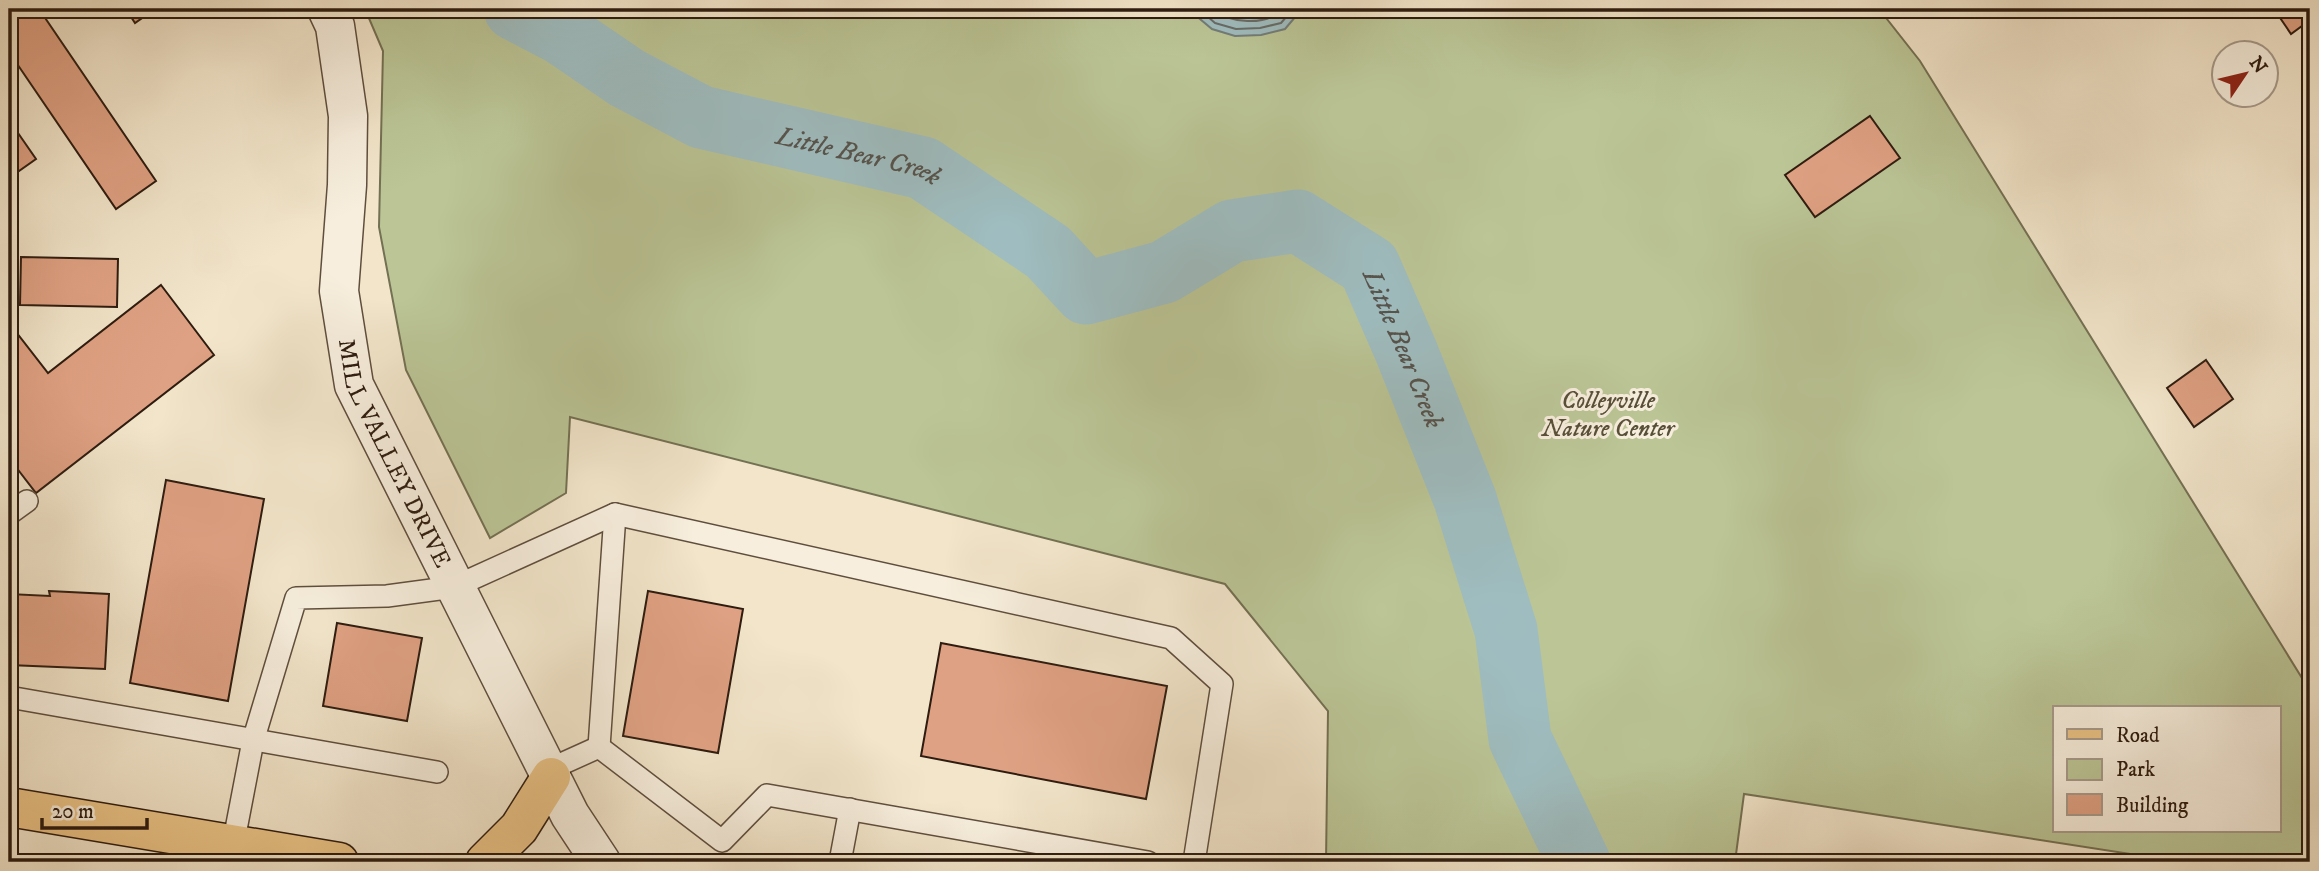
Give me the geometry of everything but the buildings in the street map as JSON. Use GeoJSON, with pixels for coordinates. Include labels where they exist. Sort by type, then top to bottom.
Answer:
{"type":"FeatureCollection","features":[{"type":"Feature","properties":{"kind":"main road"},"geometry":{"type":"LineString","coordinates":[[485,862],[519,828],[537,803],[550,773]]}},
{"type":"Feature","properties":{"kind":"main road"},"geometry":{"type":"LineString","coordinates":[[9,807],[232,853],[340,862]]}},
{"type":"Feature","properties":{"kind":"street","name":"MILL VALLEY DRIVE"},"geometry":{"type":"LineString","coordinates":[[327,9],[335,26],[348,116],[347,185],[339,291],[354,385],[570,815],[601,862]]}},
{"type":"Feature","properties":{"kind":"lane"},"geometry":{"type":"LineString","coordinates":[[9,514],[27,501]]}},
{"type":"Feature","properties":{"kind":"lane"},"geometry":{"type":"LineString","coordinates":[[599,747],[615,514]]}},
{"type":"Feature","properties":{"kind":"lane"},"geometry":{"type":"LineString","coordinates":[[232,853],[253,741],[296,598],[387,596],[454,587],[615,514],[1171,638],[1222,684],[1194,862]]}},
{"type":"Feature","properties":{"kind":"lane"},"geometry":{"type":"LineString","coordinates":[[9,697],[437,772]]}},
{"type":"Feature","properties":{"kind":"lane"},"geometry":{"type":"LineString","coordinates":[[550,773],[599,747]]}},
{"type":"Feature","properties":{"kind":"lane"},"geometry":{"type":"LineString","coordinates":[[599,747],[722,841],[767,795],[1148,862]]}},
{"type":"Feature","properties":{"kind":"lane"},"geometry":{"type":"LineString","coordinates":[[840,862],[850,810]]}},
{"type":"Feature","properties":{"kind":"green space","name":"Colleyville Nature Center"},"geometry":{"type":"Polygon","coordinates":[[[365,9],[1879,9],[1920,61],[2310,691],[2310,843],[2300,862],[2182,862],[1744,794],[1735,862],[1326,862],[1328,711],[1225,584],[570,417],[566,493],[490,538],[406,370],[379,227],[383,51],[365,9]]]}},
{"type":"Feature","properties":{"kind":"water"},"geometry":{"type":"Polygon","coordinates":[[[1188,9],[1302,9],[1285,29],[1261,35],[1235,36],[1212,29],[1188,9]]]}},
{"type":"Feature","properties":{"kind":"waterway","name":"Little Bear Creek"},"geometry":{"type":"LineString","coordinates":[[515,9],[561,33],[627,78],[701,117],[923,168],[1048,252],[1086,293],[1164,272],[1232,231],[1298,221],[1369,266],[1465,499],[1506,630],[1520,739],[1579,862]]}}]}
